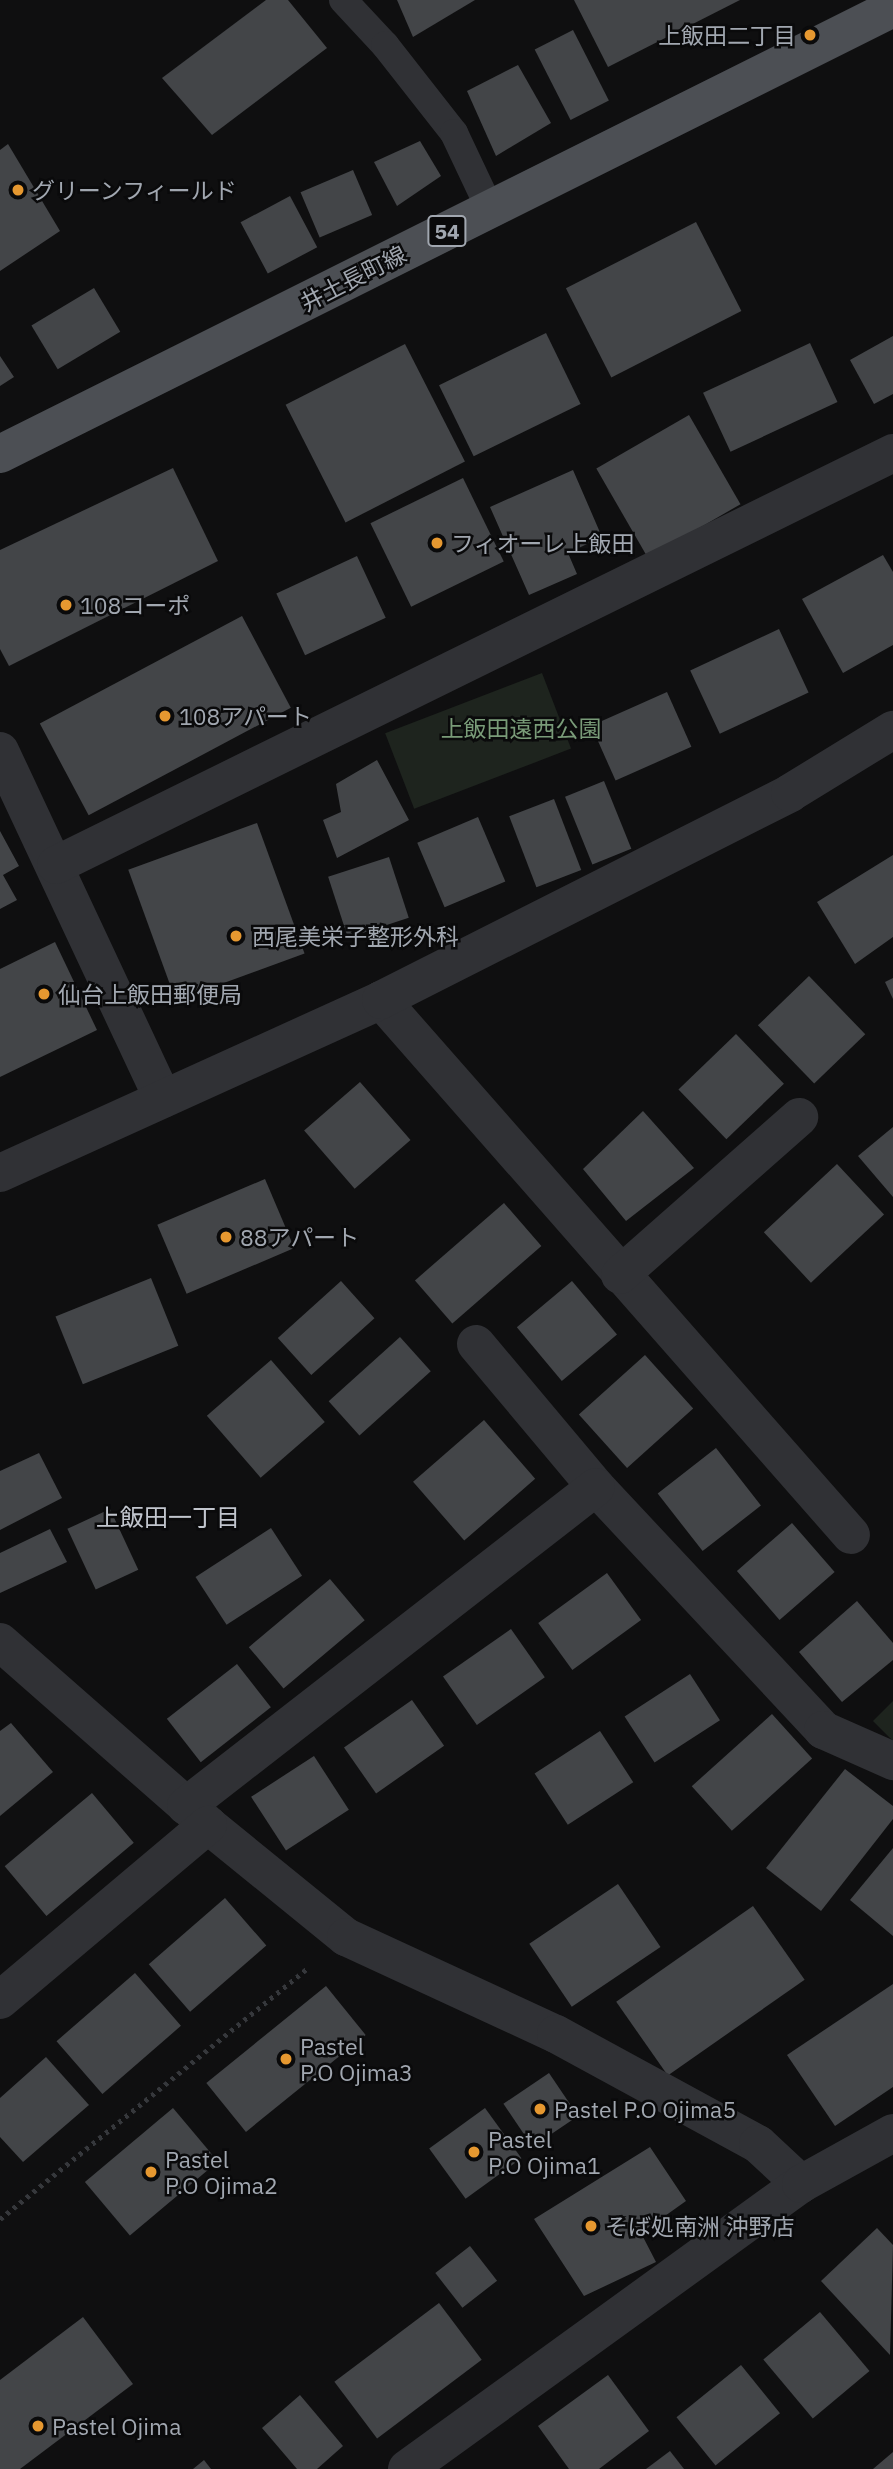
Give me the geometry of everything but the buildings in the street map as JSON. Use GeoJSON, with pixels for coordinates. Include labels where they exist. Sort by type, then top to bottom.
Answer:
{"type":"FeatureCollection","features":[{"type":"Feature","properties":{"kind":"main road","name":"井土長町線"},"geometry":{"type":"LineString","coordinates":[[0,454],[893,8]]}},
{"type":"Feature","properties":{"kind":"street"},"geometry":{"type":"LineString","coordinates":[[56,865],[893,453]]}},
{"type":"Feature","properties":{"kind":"street"},"geometry":{"type":"LineString","coordinates":[[0,1173],[381,1000],[790,793],[893,730]]}},
{"type":"Feature","properties":{"kind":"street"},"geometry":{"type":"LineString","coordinates":[[0,751],[56,865],[163,1100]]}},
{"type":"Feature","properties":{"kind":"street"},"geometry":{"type":"LineString","coordinates":[[381,1000],[851,1535]]}},
{"type":"Feature","properties":{"kind":"street"},"geometry":{"type":"LineString","coordinates":[[620,1275],[799,1117]]}},
{"type":"Feature","properties":{"kind":"street"},"geometry":{"type":"LineString","coordinates":[[476,1345],[596,1487],[823,1730],[893,1761]]}},
{"type":"Feature","properties":{"kind":"street"},"geometry":{"type":"LineString","coordinates":[[0,2000],[197,1815],[596,1487]]}},
{"type":"Feature","properties":{"kind":"street"},"geometry":{"type":"LineString","coordinates":[[0,1642],[197,1815],[346,1937],[556,2034],[746,2137],[801,2184]]}},
{"type":"Feature","properties":{"kind":"street"},"geometry":{"type":"LineString","coordinates":[[415,2467],[801,2184],[893,2133]]}},
{"type":"Feature","properties":{"kind":"lane"},"geometry":{"type":"LineString","coordinates":[[343,0],[385,45],[454,134],[491,209]]}},
{"type":"Feature","properties":{"kind":"path"},"geometry":{"type":"LineString","coordinates":[[0,2219],[346,1937]]}},
{"type":"Feature","properties":{"kind":"green space","name":"上飯田遠西公園"},"geometry":{"type":"Polygon","coordinates":[[[542,673],[571,749],[414,809],[385,733],[542,673]]]}},
{"type":"Feature","properties":{"kind":"green space"},"geometry":{"type":"Polygon","coordinates":[[[893,1701],[893,1741],[873,1721],[893,1701]]]}},
{"type":"Feature","properties":{"kind":"place","name":"上飯田二丁目"},"geometry":{"type":"Point","coordinates":[810,35]}},
{"type":"Feature","properties":{"kind":"place","name":"グリーンフィールド"},"geometry":{"type":"Point","coordinates":[18,190]}},
{"type":"Feature","properties":{"kind":"place","name":"フィオーレ上飯田"},"geometry":{"type":"Point","coordinates":[437,543]}},
{"type":"Feature","properties":{"kind":"place","name":"108コーポ"},"geometry":{"type":"Point","coordinates":[66,605]}},
{"type":"Feature","properties":{"kind":"place","name":"108アパート"},"geometry":{"type":"Point","coordinates":[165,716]}},
{"type":"Feature","properties":{"kind":"place","name":"西尾美栄子整形外科"},"geometry":{"type":"Point","coordinates":[236,936]}},
{"type":"Feature","properties":{"kind":"place","name":"仙台上飯田郵便局"},"geometry":{"type":"Point","coordinates":[44,994]}},
{"type":"Feature","properties":{"kind":"place","name":"88アパート"},"geometry":{"type":"Point","coordinates":[226,1237]}},
{"type":"Feature","properties":{"kind":"place","name":"Pastel P.O Ojima3"},"geometry":{"type":"Point","coordinates":[286,2059]}},
{"type":"Feature","properties":{"kind":"place","name":"Pastel P.O Ojima5"},"geometry":{"type":"Point","coordinates":[540,2109]}},
{"type":"Feature","properties":{"kind":"place","name":"Pastel P.O Ojima1"},"geometry":{"type":"Point","coordinates":[474,2152]}},
{"type":"Feature","properties":{"kind":"place","name":"Pastel P.O Ojima2"},"geometry":{"type":"Point","coordinates":[151,2172]}},
{"type":"Feature","properties":{"kind":"place","name":"そば処南洲 沖野店"},"geometry":{"type":"Point","coordinates":[591,2226]}},
{"type":"Feature","properties":{"kind":"place","name":"Pastel Ojima"},"geometry":{"type":"Point","coordinates":[38,2426]}},
{"type":"Feature","properties":{"kind":"district","name":"上飯田一丁目"},"geometry":{"type":"Point","coordinates":[168,1518]}}]}
